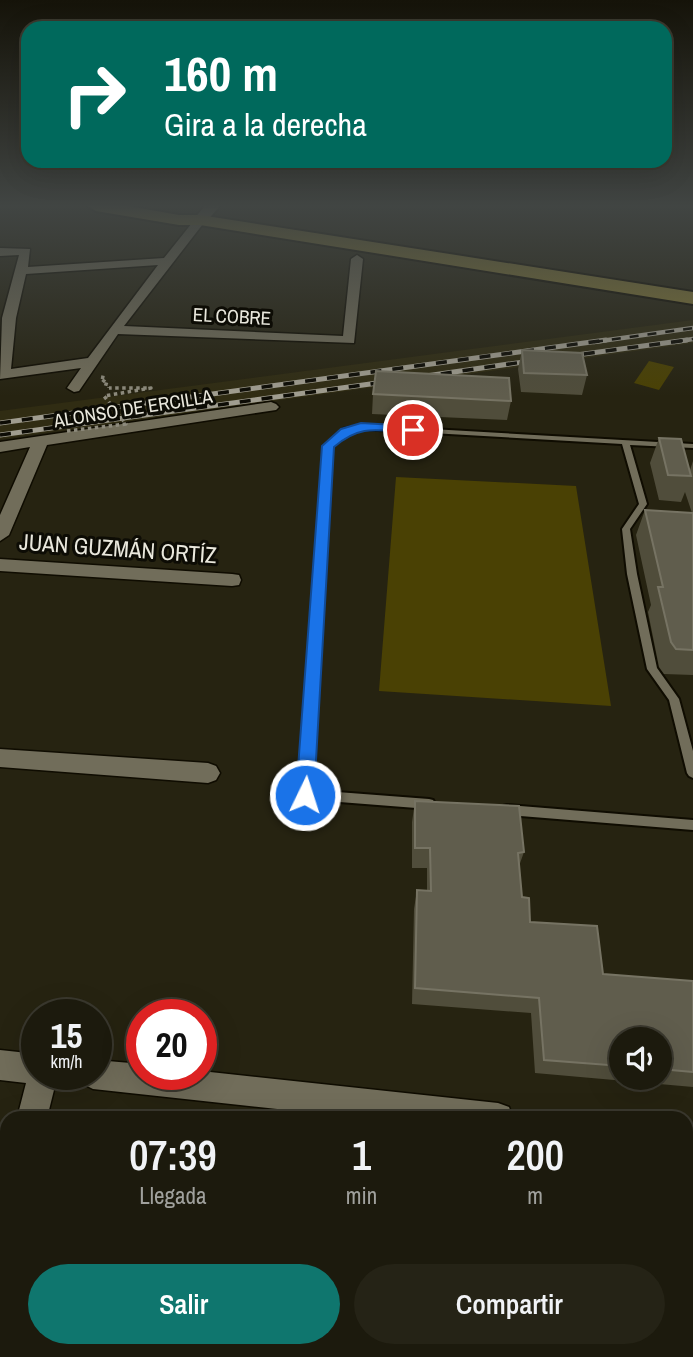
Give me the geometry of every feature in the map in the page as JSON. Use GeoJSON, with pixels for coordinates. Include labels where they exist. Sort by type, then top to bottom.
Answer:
{"type":"FeatureCollection","features":[{"type":"Feature","properties":{"kind":"main road"},"geometry":{"type":"LineString","coordinates":[[527,269],[693,298]]}},
{"type":"Feature","properties":{"kind":"main road"},"geometry":{"type":"LineString","coordinates":[[593,281],[693,291]]}},
{"type":"Feature","properties":{"kind":"main road"},"geometry":{"type":"LineString","coordinates":[[593,281],[693,306]]}},
{"type":"Feature","properties":{"kind":"street"},"geometry":{"type":"LineString","coordinates":[[45,269],[20,271],[9,318],[1,375],[90,362]]}},
{"type":"Feature","properties":{"kind":"street"},"geometry":{"type":"LineString","coordinates":[[74,388],[90,362],[161,269]]}},
{"type":"Feature","properties":{"kind":"street","name":"EL COBRE"},"geometry":{"type":"LineString","coordinates":[[114,330],[349,340],[356,269]]}},
{"type":"Feature","properties":{"kind":"street","name":"ALONSO DE ERCILLA"},"geometry":{"type":"LineString","coordinates":[[0,447],[271,407]]}},
{"type":"Feature","properties":{"kind":"street"},"geometry":{"type":"LineString","coordinates":[[0,535],[41,441]]}},
{"type":"Feature","properties":{"kind":"street","name":"JUAN GUZMÁN ORTÍZ"},"geometry":{"type":"LineString","coordinates":[[0,565],[232,580]]}},
{"type":"Feature","properties":{"kind":"street"},"geometry":{"type":"LineString","coordinates":[[0,758],[208,773]]}},
{"type":"Feature","properties":{"kind":"street"},"geometry":{"type":"LineString","coordinates":[[0,1065],[21,1067]]}},
{"type":"Feature","properties":{"kind":"street"},"geometry":{"type":"LineString","coordinates":[[112,1077],[369,1111]]}},
{"type":"Feature","properties":{"kind":"street"},"geometry":{"type":"LineString","coordinates":[[35,1111],[39,1090]]}},
{"type":"Feature","properties":{"kind":"lane"},"geometry":{"type":"LineString","coordinates":[[443,806],[305,795],[328,446],[346,432],[361,427],[693,446]]}},
{"type":"Feature","properties":{"kind":"lane"},"geometry":{"type":"LineString","coordinates":[[625,442],[643,503],[626,528],[632,574],[652,669],[674,699],[693,773]]}},
{"type":"Feature","properties":{"kind":"lane"},"geometry":{"type":"LineString","coordinates":[[499,810],[693,825]]}},
{"type":"Feature","properties":{"kind":"path"},"geometry":{"type":"LineString","coordinates":[[67,431],[126,424],[104,396],[151,388],[109,388]]}},
{"type":"Feature","properties":{"kind":"shaded area"},"geometry":{"type":"Polygon","coordinates":[[[693,320],[693,343],[0,439],[0,411],[693,320]]]}},
{"type":"Feature","properties":{"kind":"shaded area"},"geometry":{"type":"Polygon","coordinates":[[[649,361],[674,367],[659,390],[634,383],[649,361]]]}},
{"type":"Feature","properties":{"kind":"shaded area"},"geometry":{"type":"Polygon","coordinates":[[[396,477],[576,486],[611,706],[379,691],[396,477]]]}},
{"type":"Feature","properties":{"kind":"building"},"geometry":{"type":"Polygon","coordinates":[[[522,350],[582,353],[587,375],[524,373],[522,350]]]}},
{"type":"Feature","properties":{"kind":"building"},"geometry":{"type":"Polygon","coordinates":[[[376,371],[509,378],[511,401],[373,394],[376,371]]]}},
{"type":"Feature","properties":{"kind":"building"},"geometry":{"type":"Polygon","coordinates":[[[659,438],[681,439],[691,476],[668,475],[659,438]]]}},
{"type":"Feature","properties":{"kind":"building"},"geometry":{"type":"Polygon","coordinates":[[[645,510],[693,513],[693,650],[676,649],[671,642],[658,587],[663,587],[645,510]]]}},
{"type":"Feature","properties":{"kind":"building"},"geometry":{"type":"Polygon","coordinates":[[[415,801],[519,806],[524,852],[518,853],[522,897],[529,898],[530,922],[597,926],[603,974],[693,981],[693,1072],[672,1070],[672,1027],[609,1027],[609,1065],[544,1060],[539,998],[415,988],[417,890],[431,891],[430,848],[415,848],[415,801]]]}},
{"type":"Feature","properties":{"kind":"railway"},"geometry":{"type":"LineString","coordinates":[[594,342],[693,328]]}},
{"type":"Feature","properties":{"kind":"railway"},"geometry":{"type":"LineString","coordinates":[[685,340],[693,339]]}},
{"type":"Feature","properties":{"kind":"railway"},"geometry":{"type":"LineString","coordinates":[[0,423],[606,340]]}},
{"type":"Feature","properties":{"kind":"railway"},"geometry":{"type":"LineString","coordinates":[[562,357],[685,340]]}},
{"type":"Feature","properties":{"kind":"railway"},"geometry":{"type":"LineString","coordinates":[[674,342],[685,340]]}},
{"type":"Feature","properties":{"kind":"railway"},"geometry":{"type":"LineString","coordinates":[[419,377],[537,360]]}},
{"type":"Feature","properties":{"kind":"railway"},"geometry":{"type":"LineString","coordinates":[[0,435],[392,381]]}},
{"type":"Feature","properties":{"kind":"route"},"geometry":{"type":"LineString","coordinates":[[305,795],[328,446],[346,432],[361,427],[413,430]]}}]}
